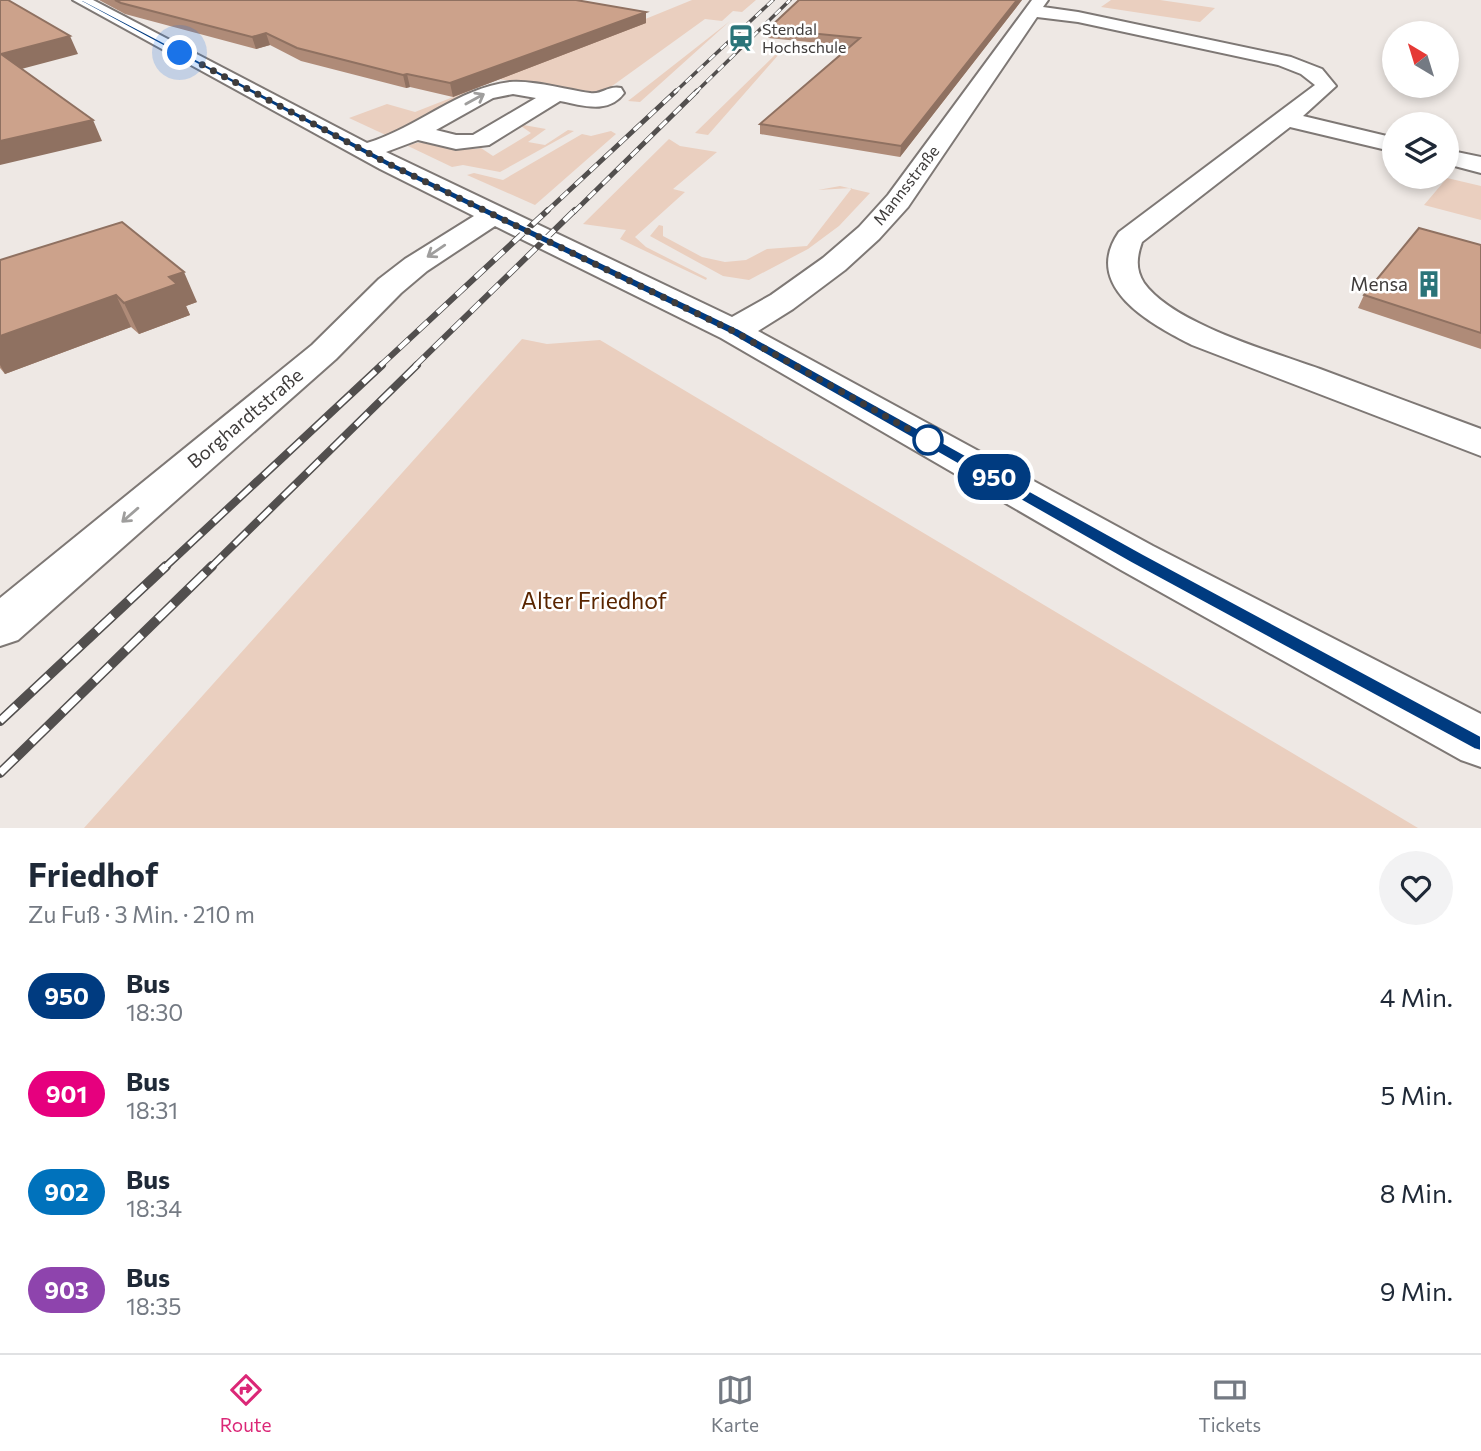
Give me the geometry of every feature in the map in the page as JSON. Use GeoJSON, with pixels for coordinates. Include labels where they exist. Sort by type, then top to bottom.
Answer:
{"type":"FeatureCollection","features":[{"type":"Feature","properties":{"kind":"street"},"geometry":{"type":"LineString","coordinates":[[81,0],[365,151],[733,331],[1137,558],[1481,742]]}},
{"type":"Feature","properties":{"kind":"street"},"geometry":{"type":"LineString","coordinates":[[1036,6],[1268,57],[1296,64],[1322,77],[1326,86],[1287,119],[1129,238],[1121,257],[1126,278],[1137,295],[1161,316],[1204,338],[1481,443]]}},
{"type":"Feature","properties":{"kind":"street","name":"Mannsstraße"},"geometry":{"type":"LineString","coordinates":[[733,331],[813,279],[869,233],[898,201],[1036,6]]}},
{"type":"Feature","properties":{"kind":"street"},"geometry":{"type":"LineString","coordinates":[[365,151],[416,132],[487,93],[500,89],[513,88],[601,101],[613,93]]}},
{"type":"Feature","properties":{"kind":"street"},"geometry":{"type":"LineString","coordinates":[[416,132],[471,143],[481,140],[557,94]]}},
{"type":"Feature","properties":{"kind":"street"},"geometry":{"type":"LineString","coordinates":[[1287,119],[1382,142]]}},
{"type":"Feature","properties":{"kind":"street"},"geometry":{"type":"LineString","coordinates":[[1459,160],[1481,165]]}},
{"type":"Feature","properties":{"kind":"street","name":"Borghardtstraße"},"geometry":{"type":"LineString","coordinates":[[0,626],[324,352],[390,286],[416,265],[494,215]]}},
{"type":"Feature","properties":{"kind":"green space"},"geometry":{"type":"Polygon","coordinates":[[[692,0],[756,0],[742,12],[733,11],[722,21],[705,19],[601,94],[498,79],[692,0]]]}},
{"type":"Feature","properties":{"kind":"green space"},"geometry":{"type":"Polygon","coordinates":[[[1111,0],[1160,0],[1215,8],[1200,22],[1101,7],[1111,0]]]}},
{"type":"Feature","properties":{"kind":"green space"},"geometry":{"type":"Polygon","coordinates":[[[730,21],[640,102],[628,101],[730,21]]]}},
{"type":"Feature","properties":{"kind":"green space"},"geometry":{"type":"Polygon","coordinates":[[[780,53],[708,135],[695,133],[780,53]]]}},
{"type":"Feature","properties":{"kind":"green space"},"geometry":{"type":"Polygon","coordinates":[[[471,90],[480,91],[390,137],[349,118],[387,104],[415,112],[471,90]]]}},
{"type":"Feature","properties":{"kind":"green space"},"geometry":{"type":"Polygon","coordinates":[[[518,124],[546,129],[528,142],[545,145],[568,130],[574,131],[500,172],[463,165],[452,167],[408,146],[426,142],[481,148],[493,156],[531,133],[518,124]]]}},
{"type":"Feature","properties":{"kind":"green space"},"geometry":{"type":"Polygon","coordinates":[[[611,131],[616,134],[535,205],[467,175],[474,173],[503,180],[582,134],[591,136],[611,131]]]}},
{"type":"Feature","properties":{"kind":"green space"},"geometry":{"type":"Polygon","coordinates":[[[669,139],[680,146],[717,152],[673,189],[685,192],[635,237],[646,247],[707,278],[706,280],[620,239],[626,230],[583,224],[669,139]]]}},
{"type":"Feature","properties":{"kind":"green space"},"geometry":{"type":"Polygon","coordinates":[[[1459,181],[1481,186],[1481,220],[1424,205],[1438,189],[1459,189],[1459,181]]]}},
{"type":"Feature","properties":{"kind":"green space"},"geometry":{"type":"Polygon","coordinates":[[[840,186],[849,188],[818,190],[840,186]]]}},
{"type":"Feature","properties":{"kind":"green space"},"geometry":{"type":"Polygon","coordinates":[[[851,189],[870,193],[839,226],[808,249],[749,280],[723,276],[650,236],[659,225],[663,226],[663,236],[702,257],[725,262],[746,260],[767,249],[807,246],[851,189]]]}},
{"type":"Feature","properties":{"kind":"green space","name":"Alter Friedhof"},"geometry":{"type":"Polygon","coordinates":[[[522,339],[547,344],[600,340],[1418,828],[84,828],[522,339]]]}},
{"type":"Feature","properties":{"kind":"building"},"geometry":{"type":"Polygon","coordinates":[[[0,0],[8,0],[70,36],[1,54],[93,120],[0,141],[0,0]]]}},
{"type":"Feature","properties":{"kind":"building"},"geometry":{"type":"Polygon","coordinates":[[[115,0],[576,0],[646,12],[450,83],[403,75],[297,48],[266,33],[252,37],[115,0]]]}},
{"type":"Feature","properties":{"kind":"building"},"geometry":{"type":"Polygon","coordinates":[[[799,0],[1017,0],[901,146],[760,124],[860,38],[768,29],[799,0]]]}},
{"type":"Feature","properties":{"kind":"building"},"geometry":{"type":"Polygon","coordinates":[[[122,222],[184,272],[169,277],[177,284],[124,303],[116,295],[0,336],[0,260],[122,222]]]}},
{"type":"Feature","properties":{"kind":"building","name":"Mensa"},"geometry":{"type":"Polygon","coordinates":[[[1419,228],[1481,245],[1481,333],[1364,295],[1419,228]]]}},
{"type":"Feature","properties":{"kind":"railway"},"geometry":{"type":"LineString","coordinates":[[674,93],[773,0]]}},
{"type":"Feature","properties":{"kind":"railway"},"geometry":{"type":"LineString","coordinates":[[695,93],[790,0]]}},
{"type":"Feature","properties":{"kind":"railway"},"geometry":{"type":"LineString","coordinates":[[546,212],[676,91]]}},
{"type":"Feature","properties":{"kind":"railway"},"geometry":{"type":"LineString","coordinates":[[574,212],[697,91]]}},
{"type":"Feature","properties":{"kind":"railway"},"geometry":{"type":"LineString","coordinates":[[380,366],[548,210]]}},
{"type":"Feature","properties":{"kind":"railway"},"geometry":{"type":"LineString","coordinates":[[415,366],[575,210]]}},
{"type":"Feature","properties":{"kind":"railway"},"geometry":{"type":"LineString","coordinates":[[164,568],[382,365]]}},
{"type":"Feature","properties":{"kind":"railway"},"geometry":{"type":"LineString","coordinates":[[210,568],[417,365]]}},
{"type":"Feature","properties":{"kind":"railway"},"geometry":{"type":"LineString","coordinates":[[0,721],[166,566]]}},
{"type":"Feature","properties":{"kind":"railway"},"geometry":{"type":"LineString","coordinates":[[0,773],[212,566]]}},
{"type":"Feature","properties":{"kind":"bus line","name":"950"},"geometry":{"type":"LineString","coordinates":[[81,0],[389,164],[733,331],[1137,558],[1481,742]]}},
{"type":"Feature","properties":{"kind":"place","name":"Stendal Hochschule"},"geometry":{"type":"Point","coordinates":[741,38]}},
{"type":"Feature","properties":{"kind":"place","name":"Mensa"},"geometry":{"type":"Point","coordinates":[1429,284]}},
{"type":"Feature","properties":{"kind":"route"},"geometry":{"type":"LineString","coordinates":[[180,53],[389,164],[733,331],[928,440]]}}]}
